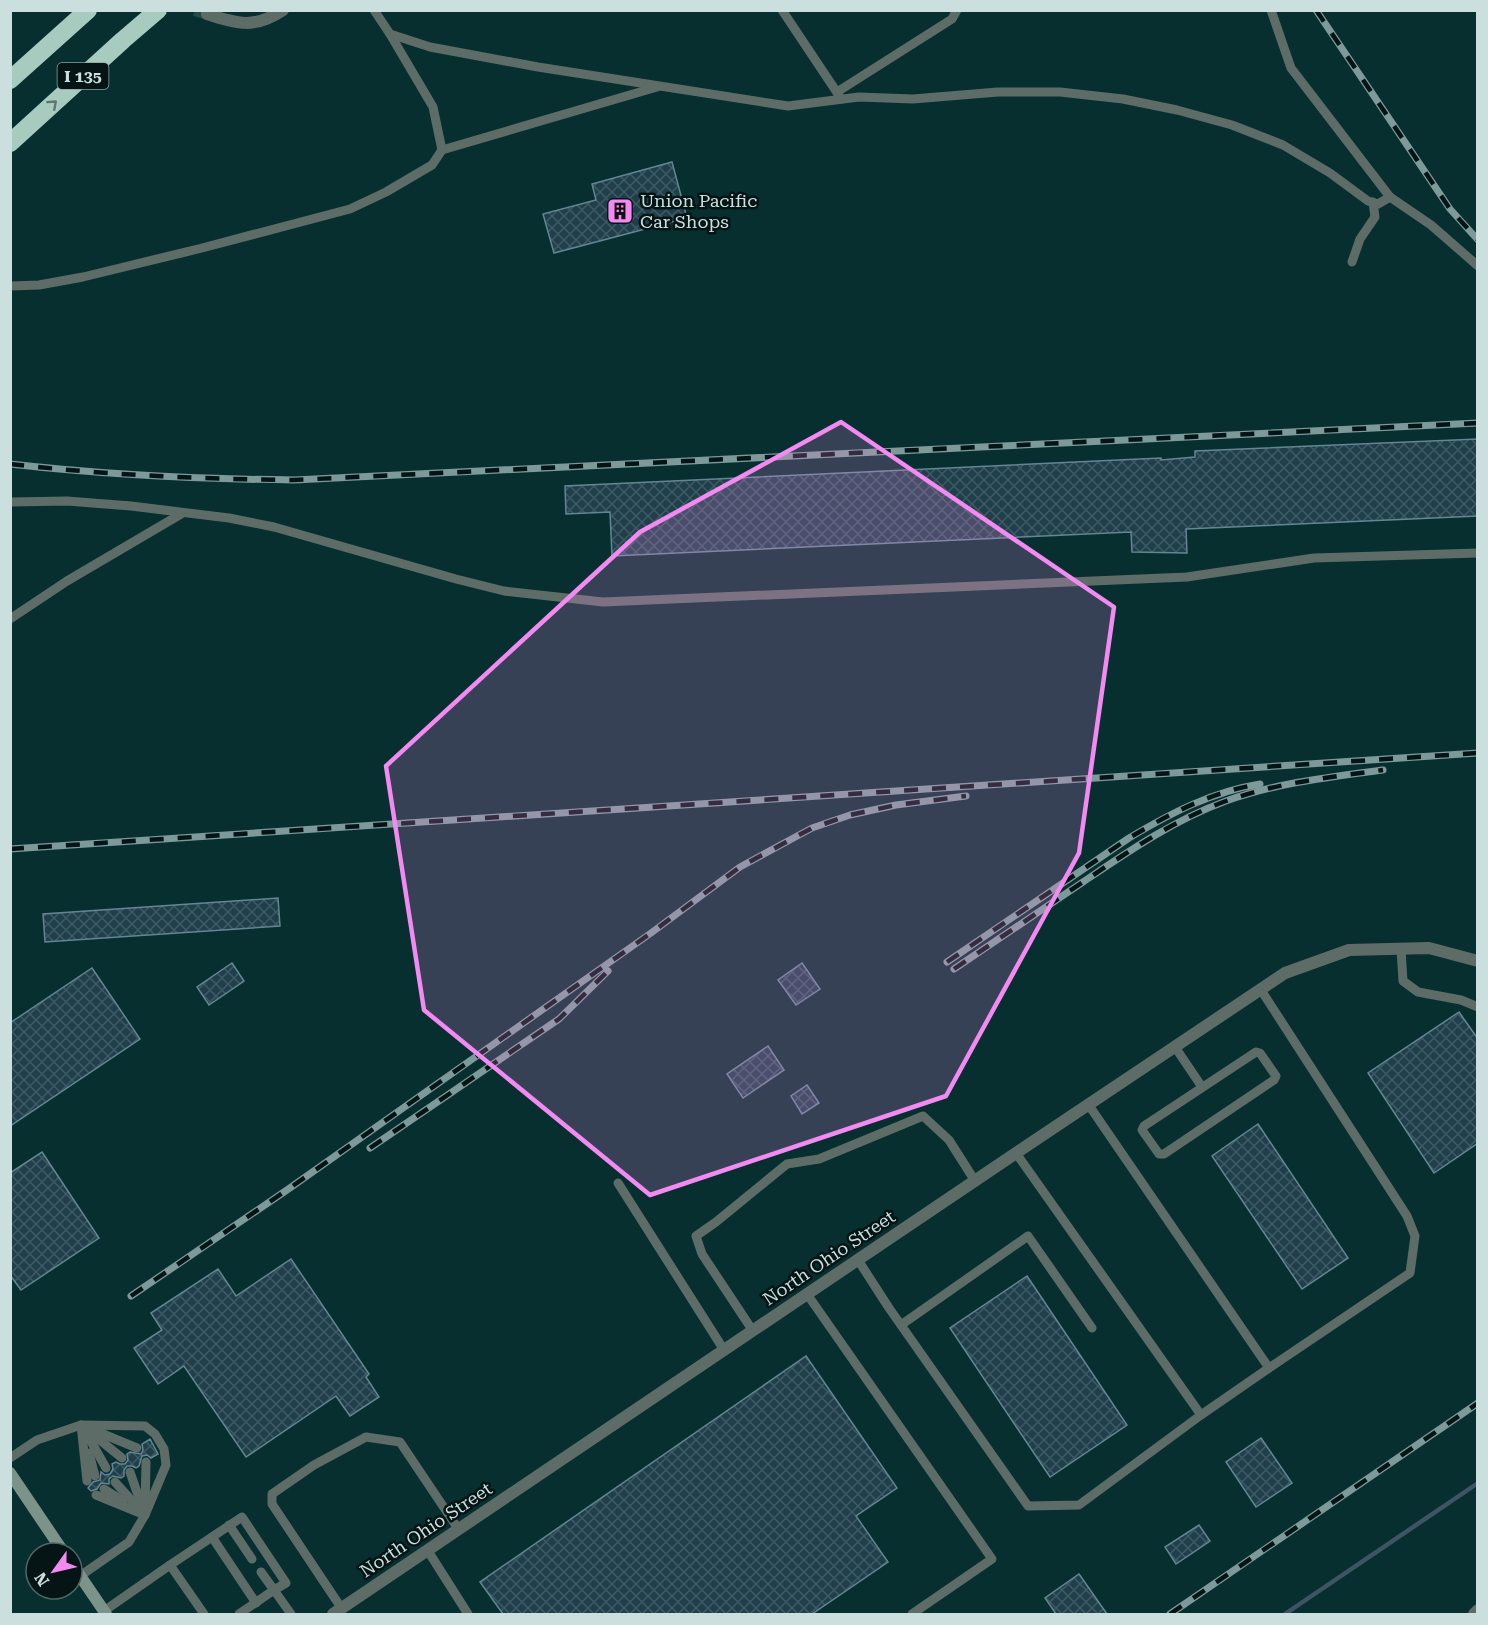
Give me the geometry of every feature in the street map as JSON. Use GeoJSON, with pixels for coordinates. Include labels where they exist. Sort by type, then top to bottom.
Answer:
{"type":"FeatureCollection","features":[{"type":"Feature","properties":{"kind":"highway","name":"I 135"},"geometry":{"type":"LineString","coordinates":[[10,80],[88,10]]}},
{"type":"Feature","properties":{"kind":"highway","name":"I 135"},"geometry":{"type":"LineString","coordinates":[[10,144],[158,10]]}},
{"type":"Feature","properties":{"kind":"street"},"geometry":{"type":"LineString","coordinates":[[207,14],[236,24],[257,23],[283,10]]}},
{"type":"Feature","properties":{"kind":"street","name":"North Ohio Street"},"geometry":{"type":"LineString","coordinates":[[338,1612],[1088,1104],[1285,974],[1354,950],[1429,948],[1478,961]]}},
{"type":"Feature","properties":{"kind":"street"},"geometry":{"type":"LineString","coordinates":[[10,1473],[56,1541]]}},
{"type":"Feature","properties":{"kind":"street"},"geometry":{"type":"LineString","coordinates":[[84,1582],[105,1613]]}},
{"type":"Feature","properties":{"kind":"street"},"geometry":{"type":"LineString","coordinates":[[1474,1614],[1478,1610]]}},
{"type":"Feature","properties":{"kind":"lane"},"geometry":{"type":"LineString","coordinates":[[374,10],[433,107],[442,150]]}},
{"type":"Feature","properties":{"kind":"lane"},"geometry":{"type":"LineString","coordinates":[[782,10],[839,96]]}},
{"type":"Feature","properties":{"kind":"lane"},"geometry":{"type":"LineString","coordinates":[[839,96],[952,19],[957,10]]}},
{"type":"Feature","properties":{"kind":"lane"},"geometry":{"type":"LineString","coordinates":[[1271,10],[1291,68],[1390,197],[1431,225],[1478,266]]}},
{"type":"Feature","properties":{"kind":"lane"},"geometry":{"type":"LineString","coordinates":[[390,34],[430,47],[538,67],[788,105],[839,96],[912,99],[1018,92],[1060,92],[1122,99],[1232,125],[1283,145],[1330,173],[1368,201],[1378,204],[1390,197]]}},
{"type":"Feature","properties":{"kind":"lane"},"geometry":{"type":"LineString","coordinates":[[10,286],[39,285],[83,277],[350,209],[386,192],[432,165],[442,150],[660,86]]}},
{"type":"Feature","properties":{"kind":"lane"},"geometry":{"type":"LineString","coordinates":[[1352,262],[1360,239],[1375,217],[1374,202]]}},
{"type":"Feature","properties":{"kind":"lane"},"geometry":{"type":"LineString","coordinates":[[10,502],[67,501],[229,518],[274,527],[504,591],[603,602],[1187,577],[1314,558],[1478,553]]}},
{"type":"Feature","properties":{"kind":"lane"},"geometry":{"type":"LineString","coordinates":[[10,619],[67,581],[181,514]]}},
{"type":"Feature","properties":{"kind":"lane"},"geometry":{"type":"LineString","coordinates":[[1401,949],[1403,981],[1418,992],[1461,1000],[1478,1007]]}},
{"type":"Feature","properties":{"kind":"lane"},"geometry":{"type":"LineString","coordinates":[[858,1260],[1028,1506],[1079,1505],[1201,1415],[1410,1273],[1415,1236],[1407,1216],[1261,990]]}},
{"type":"Feature","properties":{"kind":"lane"},"geometry":{"type":"LineString","coordinates":[[1175,1047],[1202,1087]]}},
{"type":"Feature","properties":{"kind":"lane"},"geometry":{"type":"LineString","coordinates":[[1256,1052],[1260,1053],[1276,1076],[1274,1080],[1164,1154],[1159,1154],[1142,1130],[1144,1126],[1202,1087],[1256,1052]]}},
{"type":"Feature","properties":{"kind":"lane"},"geometry":{"type":"LineString","coordinates":[[1088,1104],[1269,1368]]}},
{"type":"Feature","properties":{"kind":"lane"},"geometry":{"type":"LineString","coordinates":[[753,1331],[702,1254],[696,1236],[787,1164],[819,1159],[923,1116],[949,1140],[975,1181]]}},
{"type":"Feature","properties":{"kind":"lane"},"geometry":{"type":"LineString","coordinates":[[1016,1153],[1201,1415]]}},
{"type":"Feature","properties":{"kind":"lane"},"geometry":{"type":"LineString","coordinates":[[618,1184],[724,1350]]}},
{"type":"Feature","properties":{"kind":"lane"},"geometry":{"type":"LineString","coordinates":[[901,1325],[1028,1236],[1092,1328]]}},
{"type":"Feature","properties":{"kind":"lane"},"geometry":{"type":"LineString","coordinates":[[807,1294],[992,1560],[912,1614]]}},
{"type":"Feature","properties":{"kind":"lane"},"geometry":{"type":"LineString","coordinates":[[81,1425],[137,1448]]}},
{"type":"Feature","properties":{"kind":"lane"},"geometry":{"type":"LineString","coordinates":[[81,1425],[122,1458]]}},
{"type":"Feature","properties":{"kind":"lane"},"geometry":{"type":"LineString","coordinates":[[81,1425],[106,1468]]}},
{"type":"Feature","properties":{"kind":"lane"},"geometry":{"type":"LineString","coordinates":[[81,1425],[91,1478]]}},
{"type":"Feature","properties":{"kind":"lane"},"geometry":{"type":"LineString","coordinates":[[10,1458],[37,1440],[81,1425],[145,1426],[155,1434],[164,1449],[166,1465],[145,1515],[129,1542],[84,1573]]}},
{"type":"Feature","properties":{"kind":"lane"},"geometry":{"type":"LineString","coordinates":[[338,1612],[272,1504],[272,1494],[280,1488],[314,1465],[366,1437],[399,1442],[459,1530]]}},
{"type":"Feature","properties":{"kind":"lane"},"geometry":{"type":"LineString","coordinates":[[145,1515],[146,1462]]}},
{"type":"Feature","properties":{"kind":"lane"},"geometry":{"type":"LineString","coordinates":[[130,1472],[145,1515]]}},
{"type":"Feature","properties":{"kind":"lane"},"geometry":{"type":"LineString","coordinates":[[115,1482],[145,1515]]}},
{"type":"Feature","properties":{"kind":"lane"},"geometry":{"type":"LineString","coordinates":[[100,1492],[145,1515]]}},
{"type":"Feature","properties":{"kind":"lane"},"geometry":{"type":"LineString","coordinates":[[105,1613],[170,1565],[242,1517],[286,1582],[239,1614]]}},
{"type":"Feature","properties":{"kind":"lane"},"geometry":{"type":"LineString","coordinates":[[229,1525],[252,1559]]}},
{"type":"Feature","properties":{"kind":"lane"},"geometry":{"type":"LineString","coordinates":[[212,1537],[256,1602]]}},
{"type":"Feature","properties":{"kind":"lane"},"geometry":{"type":"LineString","coordinates":[[428,1551],[468,1614]]}},
{"type":"Feature","properties":{"kind":"lane"},"geometry":{"type":"LineString","coordinates":[[170,1565],[204,1614]]}},
{"type":"Feature","properties":{"kind":"lane"},"geometry":{"type":"LineString","coordinates":[[261,1572],[291,1614]]}},
{"type":"Feature","properties":{"kind":"highlighted area"},"geometry":{"type":"Polygon","coordinates":[[[841,422],[1114,607],[1079,853],[946,1096],[650,1195],[424,1010],[386,766],[640,532],[841,422]]]}},
{"type":"Feature","properties":{"kind":"building","name":"Union Pacific Car Shops"},"geometry":{"type":"Polygon","coordinates":[[[672,162],[687,218],[554,253],[543,214],[596,200],[592,184],[672,162]]]}},
{"type":"Feature","properties":{"kind":"building"},"geometry":{"type":"Polygon","coordinates":[[[1478,439],[1478,516],[1186,529],[1187,553],[1132,552],[1131,532],[612,556],[610,512],[566,514],[565,486],[1161,458],[1161,460],[1195,457],[1195,451],[1478,439]]]}},
{"type":"Feature","properties":{"kind":"building"},"geometry":{"type":"Polygon","coordinates":[[[278,898],[280,926],[45,942],[43,914],[278,898]]]}},
{"type":"Feature","properties":{"kind":"building"},"geometry":{"type":"Polygon","coordinates":[[[232,963],[244,981],[209,1005],[197,987],[232,963]]]}},
{"type":"Feature","properties":{"kind":"building"},"geometry":{"type":"Polygon","coordinates":[[[802,963],[820,989],[796,1005],[778,980],[802,963]]]}},
{"type":"Feature","properties":{"kind":"building"},"geometry":{"type":"Polygon","coordinates":[[[92,968],[140,1039],[10,1126],[10,1023],[92,968]]]}},
{"type":"Feature","properties":{"kind":"building"},"geometry":{"type":"Polygon","coordinates":[[[1459,1012],[1478,1039],[1478,1143],[1434,1173],[1368,1073],[1459,1012]]]}},
{"type":"Feature","properties":{"kind":"building"},"geometry":{"type":"Polygon","coordinates":[[[768,1046],[784,1070],[743,1098],[727,1074],[768,1046]]]}},
{"type":"Feature","properties":{"kind":"building"},"geometry":{"type":"Polygon","coordinates":[[[807,1085],[819,1103],[802,1114],[791,1096],[807,1085]]]}},
{"type":"Feature","properties":{"kind":"building"},"geometry":{"type":"Polygon","coordinates":[[[1258,1124],[1348,1258],[1302,1289],[1212,1156],[1258,1124]]]}},
{"type":"Feature","properties":{"kind":"building"},"geometry":{"type":"Polygon","coordinates":[[[42,1152],[99,1238],[21,1290],[10,1275],[10,1173],[42,1152]]]}},
{"type":"Feature","properties":{"kind":"building"},"geometry":{"type":"Polygon","coordinates":[[[291,1259],[369,1374],[366,1377],[379,1397],[350,1416],[336,1396],[246,1457],[184,1366],[158,1384],[134,1348],[162,1330],[151,1313],[218,1269],[236,1296],[291,1259]]]}},
{"type":"Feature","properties":{"kind":"building"},"geometry":{"type":"Polygon","coordinates":[[[1027,1276],[1127,1425],[1050,1477],[950,1328],[1027,1276]]]}},
{"type":"Feature","properties":{"kind":"building"},"geometry":{"type":"Polygon","coordinates":[[[806,1356],[897,1488],[856,1516],[888,1562],[812,1614],[503,1614],[480,1582],[806,1356]]]}},
{"type":"Feature","properties":{"kind":"building"},"geometry":{"type":"Polygon","coordinates":[[[1261,1438],[1292,1483],[1256,1507],[1226,1462],[1261,1438]]]}},
{"type":"Feature","properties":{"kind":"building"},"geometry":{"type":"Polygon","coordinates":[[[150,1439],[158,1454],[151,1458],[147,1455],[142,1456],[139,1466],[136,1468],[127,1466],[124,1476],[121,1478],[113,1476],[109,1479],[109,1484],[101,1483],[97,1489],[91,1491],[88,1488],[93,1482],[100,1480],[101,1472],[105,1475],[110,1474],[113,1469],[112,1464],[116,1462],[125,1464],[128,1460],[127,1454],[130,1452],[141,1454],[142,1444],[150,1439]]]}},
{"type":"Feature","properties":{"kind":"building"},"geometry":{"type":"Polygon","coordinates":[[[1199,1525],[1210,1541],[1176,1564],[1165,1547],[1199,1525]]]}},
{"type":"Feature","properties":{"kind":"building"},"geometry":{"type":"Polygon","coordinates":[[[1079,1574],[1107,1614],[1056,1614],[1045,1598],[1079,1574]]]}},
{"type":"Feature","properties":{"kind":"waterway"},"geometry":{"type":"LineString","coordinates":[[1285,1614],[1478,1483]]}},
{"type":"Feature","properties":{"kind":"tunnel"},"geometry":{"type":"LineString","coordinates":[[195,10],[207,14]]}},
{"type":"Feature","properties":{"kind":"railway"},"geometry":{"type":"LineString","coordinates":[[1316,10],[1450,209],[1478,240]]}},
{"type":"Feature","properties":{"kind":"railway"},"geometry":{"type":"LineString","coordinates":[[10,464],[152,476],[294,480],[1478,423]]}},
{"type":"Feature","properties":{"kind":"railway"},"geometry":{"type":"LineString","coordinates":[[10,849],[1478,753]]}},
{"type":"Feature","properties":{"kind":"railway"},"geometry":{"type":"LineString","coordinates":[[954,969],[1135,848],[1188,817],[1226,801],[1284,785],[1383,770]]}},
{"type":"Feature","properties":{"kind":"railway"},"geometry":{"type":"LineString","coordinates":[[947,962],[1129,838],[1176,812],[1208,798],[1260,784]]}},
{"type":"Feature","properties":{"kind":"railway"},"geometry":{"type":"LineString","coordinates":[[131,1296],[287,1190],[651,933],[740,867],[812,828],[850,815],[896,805],[966,796]]}},
{"type":"Feature","properties":{"kind":"railway"},"geometry":{"type":"LineString","coordinates":[[370,1148],[559,1019],[608,971]]}},
{"type":"Feature","properties":{"kind":"railway"},"geometry":{"type":"LineString","coordinates":[[1170,1614],[1478,1403]]}},
{"type":"Feature","properties":{"kind":"place","name":"Union Pacific Car Shops"},"geometry":{"type":"Point","coordinates":[620,211]}}]}
